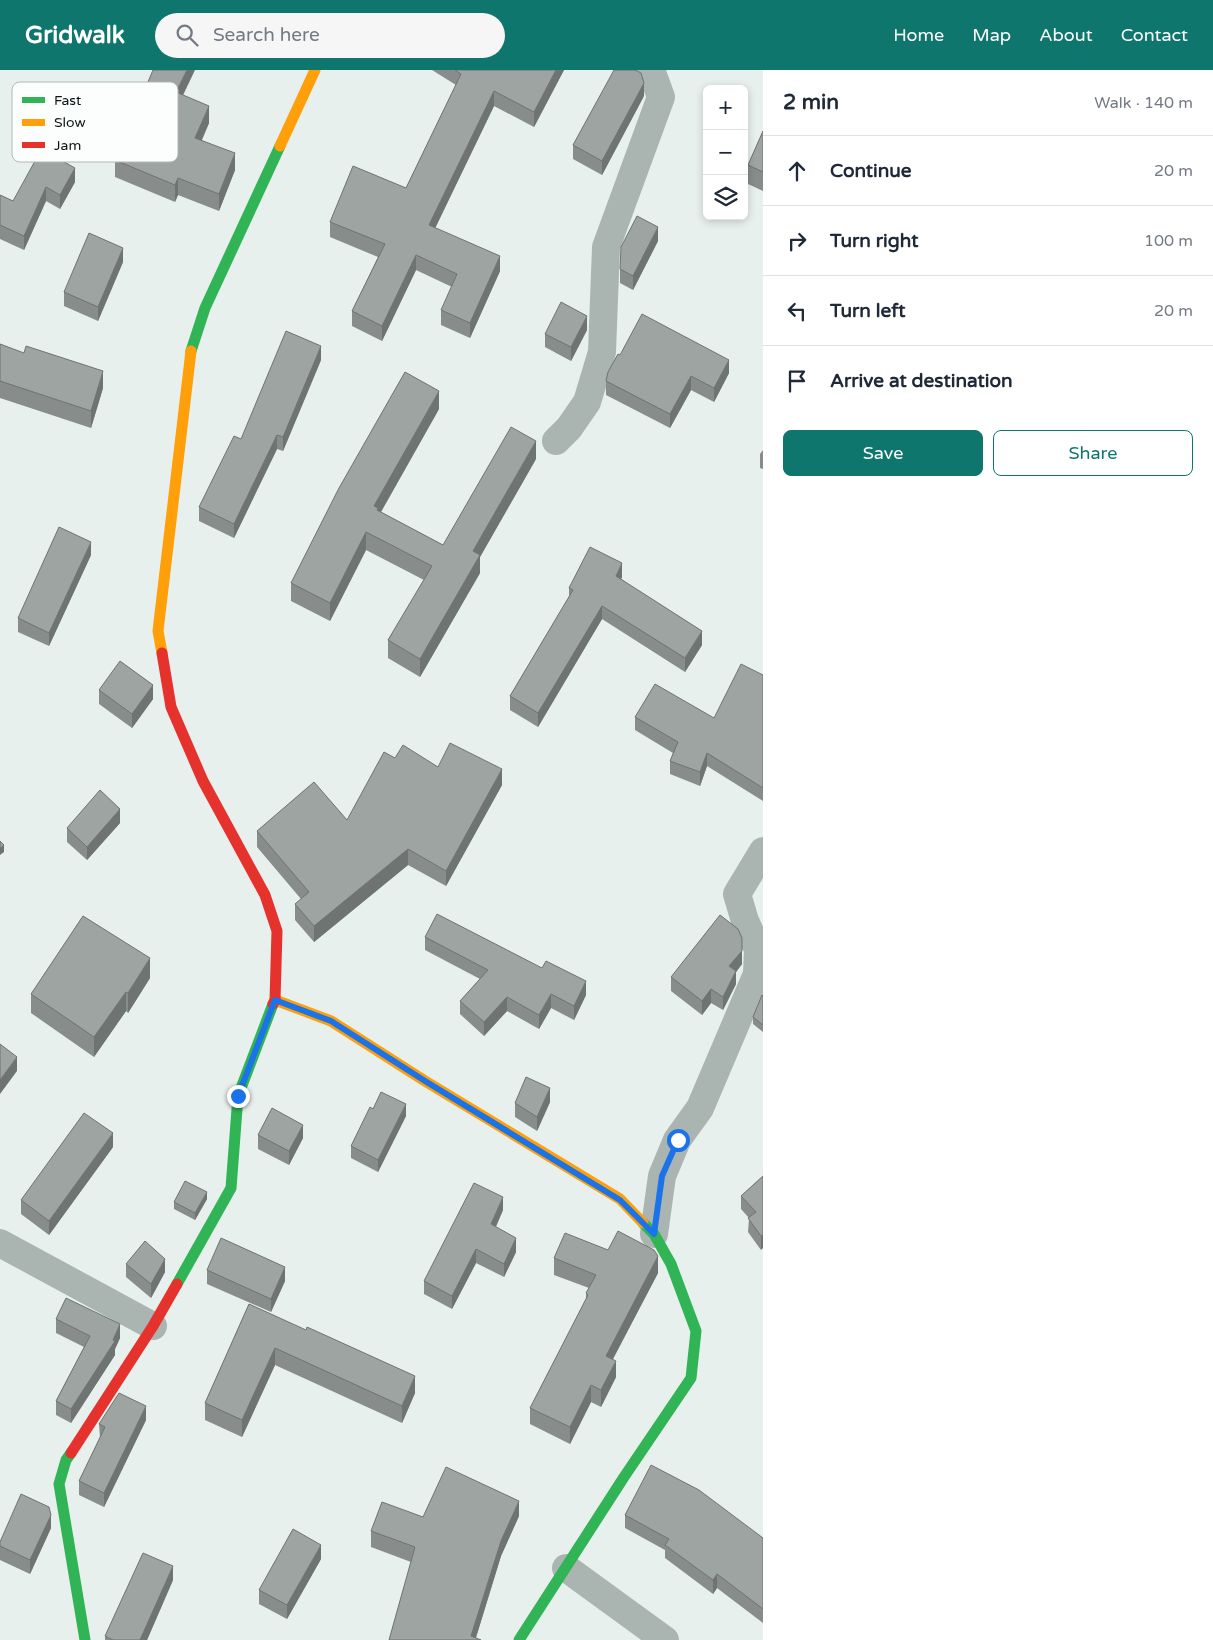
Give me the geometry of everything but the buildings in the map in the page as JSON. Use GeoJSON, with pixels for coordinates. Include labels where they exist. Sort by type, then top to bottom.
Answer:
{"type":"FeatureCollection","features":[{"type":"Feature","properties":{"kind":"street"},"geometry":{"type":"LineString","coordinates":[[85,1640],[59,1484],[66,1460],[153,1326],[231,1188],[238,1096],[275,1000],[277,931],[265,895],[204,781],[171,708],[158,631],[191,349],[205,308],[315,70]]}},
{"type":"Feature","properties":{"kind":"street"},"geometry":{"type":"LineString","coordinates":[[556,441],[569,428],[587,402],[602,352],[606,247],[661,98],[653,75],[648,70]]}},
{"type":"Feature","properties":{"kind":"street"},"geometry":{"type":"LineString","coordinates":[[654,1234],[662,1176],[678,1140],[700,1108],[757,974],[758,949],[745,920],[737,894],[763,851]]}},
{"type":"Feature","properties":{"kind":"street"},"geometry":{"type":"LineString","coordinates":[[275,1000],[331,1021],[425,1081],[620,1200],[654,1234],[671,1264],[696,1331],[691,1378],[624,1477],[519,1640]]}},
{"type":"Feature","properties":{"kind":"street"},"geometry":{"type":"LineString","coordinates":[[0,1244],[153,1326]]}},
{"type":"Feature","properties":{"kind":"street"},"geometry":{"type":"LineString","coordinates":[[566,1568],[664,1640]]}},
{"type":"Feature","properties":{"kind":"traffic: fast"},"geometry":{"type":"LineString","coordinates":[[191,351],[205,308],[280,146]]}},
{"type":"Feature","properties":{"kind":"traffic: fast"},"geometry":{"type":"LineString","coordinates":[[177,1284],[231,1188],[238,1096],[273,1004]]}},
{"type":"Feature","properties":{"kind":"traffic: fast"},"geometry":{"type":"LineString","coordinates":[[519,1640],[624,1477],[691,1378],[696,1331],[671,1264],[654,1234],[643,1223]]}},
{"type":"Feature","properties":{"kind":"traffic: fast"},"geometry":{"type":"LineString","coordinates":[[71,1453],[66,1460],[59,1484],[85,1640]]}},
{"type":"Feature","properties":{"kind":"traffic: slow"},"geometry":{"type":"LineString","coordinates":[[280,146],[315,70]]}},
{"type":"Feature","properties":{"kind":"traffic: slow"},"geometry":{"type":"LineString","coordinates":[[162,653],[158,631],[191,351]]}},
{"type":"Feature","properties":{"kind":"traffic: slow"},"geometry":{"type":"LineString","coordinates":[[275,1000],[331,1021],[425,1081],[620,1199],[643,1223]]}},
{"type":"Feature","properties":{"kind":"traffic: jam"},"geometry":{"type":"LineString","coordinates":[[162,653],[171,707],[203,781],[265,895],[277,931],[275,1000],[273,1004]]}},
{"type":"Feature","properties":{"kind":"traffic: jam"},"geometry":{"type":"LineString","coordinates":[[71,1453],[153,1326],[177,1284]]}},
{"type":"Feature","properties":{"kind":"route"},"geometry":{"type":"LineString","coordinates":[[238,1096],[275,1000],[331,1021],[425,1081],[620,1200],[654,1234],[662,1176],[678,1140]]}}]}
